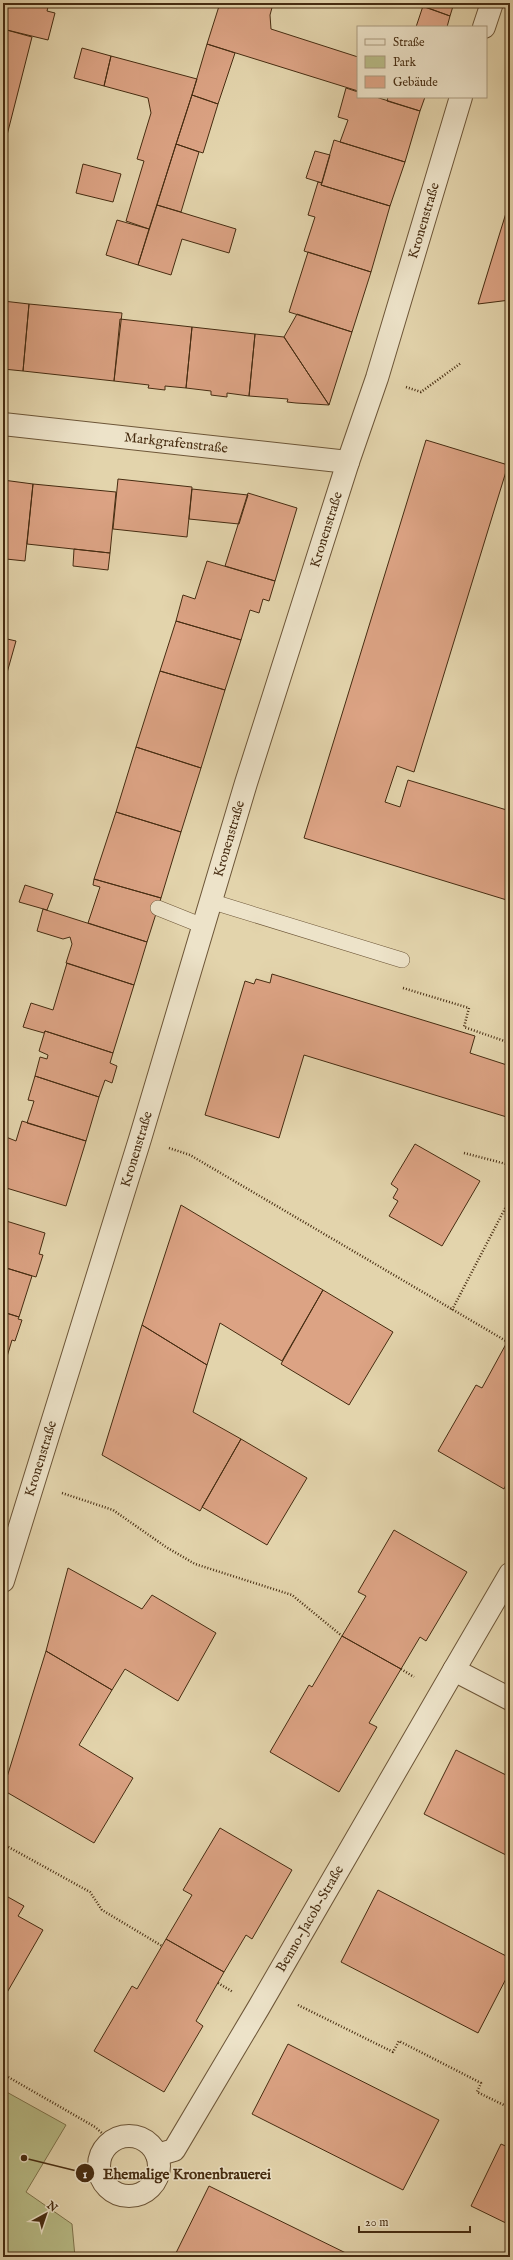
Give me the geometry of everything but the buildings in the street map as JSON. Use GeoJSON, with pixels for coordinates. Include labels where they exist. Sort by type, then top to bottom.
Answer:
{"type":"FeatureCollection","features":[{"type":"Feature","properties":{"kind":"street"},"geometry":{"type":"LineString","coordinates":[[484,26],[492,3]]}},
{"type":"Feature","properties":{"kind":"street","name":"Kronenstraße"},"geometry":{"type":"LineString","coordinates":[[3,1581],[140,1139],[210,901],[348,462],[377,378],[461,98]]}},
{"type":"Feature","properties":{"kind":"street","name":"Markgrafenstraße"},"geometry":{"type":"LineString","coordinates":[[3,424],[348,462]]}},
{"type":"Feature","properties":{"kind":"street","name":"Benno-Jacob-Straße"},"geometry":{"type":"LineString","coordinates":[[157,2156],[174,2150],[259,2007],[510,1574]]}},
{"type":"Feature","properties":{"kind":"street"},"geometry":{"type":"LineString","coordinates":[[454,1670],[510,1699]]}},
{"type":"Feature","properties":{"kind":"street"},"geometry":{"type":"LineString","coordinates":[[131,2136],[140,2138],[149,2143],[157,2156],[159,2170],[151,2188],[143,2194],[133,2197],[123,2196],[106,2186],[101,2178],[98,2168],[100,2158],[111,2141],[121,2137],[131,2136]]}},
{"type":"Feature","properties":{"kind":"lane"},"geometry":{"type":"LineString","coordinates":[[210,901],[402,960]]}},
{"type":"Feature","properties":{"kind":"lane"},"geometry":{"type":"LineString","coordinates":[[158,908],[203,926]]}},
{"type":"Feature","properties":{"kind":"path"},"geometry":{"type":"LineString","coordinates":[[377,378],[421,392],[461,362]]}},
{"type":"Feature","properties":{"kind":"path"},"geometry":{"type":"LineString","coordinates":[[401,987],[469,1008],[464,1027],[510,1043]]}},
{"type":"Feature","properties":{"kind":"path"},"geometry":{"type":"LineString","coordinates":[[140,1139],[190,1155],[506,1341]]}},
{"type":"Feature","properties":{"kind":"path"},"geometry":{"type":"LineString","coordinates":[[464,1153],[510,1165]]}},
{"type":"Feature","properties":{"kind":"path"},"geometry":{"type":"LineString","coordinates":[[452,1310],[510,1199]]}},
{"type":"Feature","properties":{"kind":"path"},"geometry":{"type":"LineString","coordinates":[[33,1484],[113,1510],[166,1547],[195,1564],[292,1595],[342,1636]]}},
{"type":"Feature","properties":{"kind":"path"},"geometry":{"type":"LineString","coordinates":[[3,1844],[90,1892],[102,1910],[162,1946]]}},
{"type":"Feature","properties":{"kind":"path"},"geometry":{"type":"LineString","coordinates":[[298,2005],[393,2052],[399,2041],[481,2083],[477,2092],[510,2108]]}},
{"type":"Feature","properties":{"kind":"path"},"geometry":{"type":"LineString","coordinates":[[3,2074],[95,2127],[111,2141]]}},
{"type":"Feature","properties":{"kind":"green space"},"geometry":{"type":"Polygon","coordinates":[[[3,2090],[66,2125],[26,2192],[72,2224],[75,2257],[3,2257],[3,2090]]]}},
{"type":"Feature","properties":{"kind":"place","name":"Ehemalige Kronenbrauerei"},"geometry":{"type":"Point","coordinates":[24,2158]}}]}
